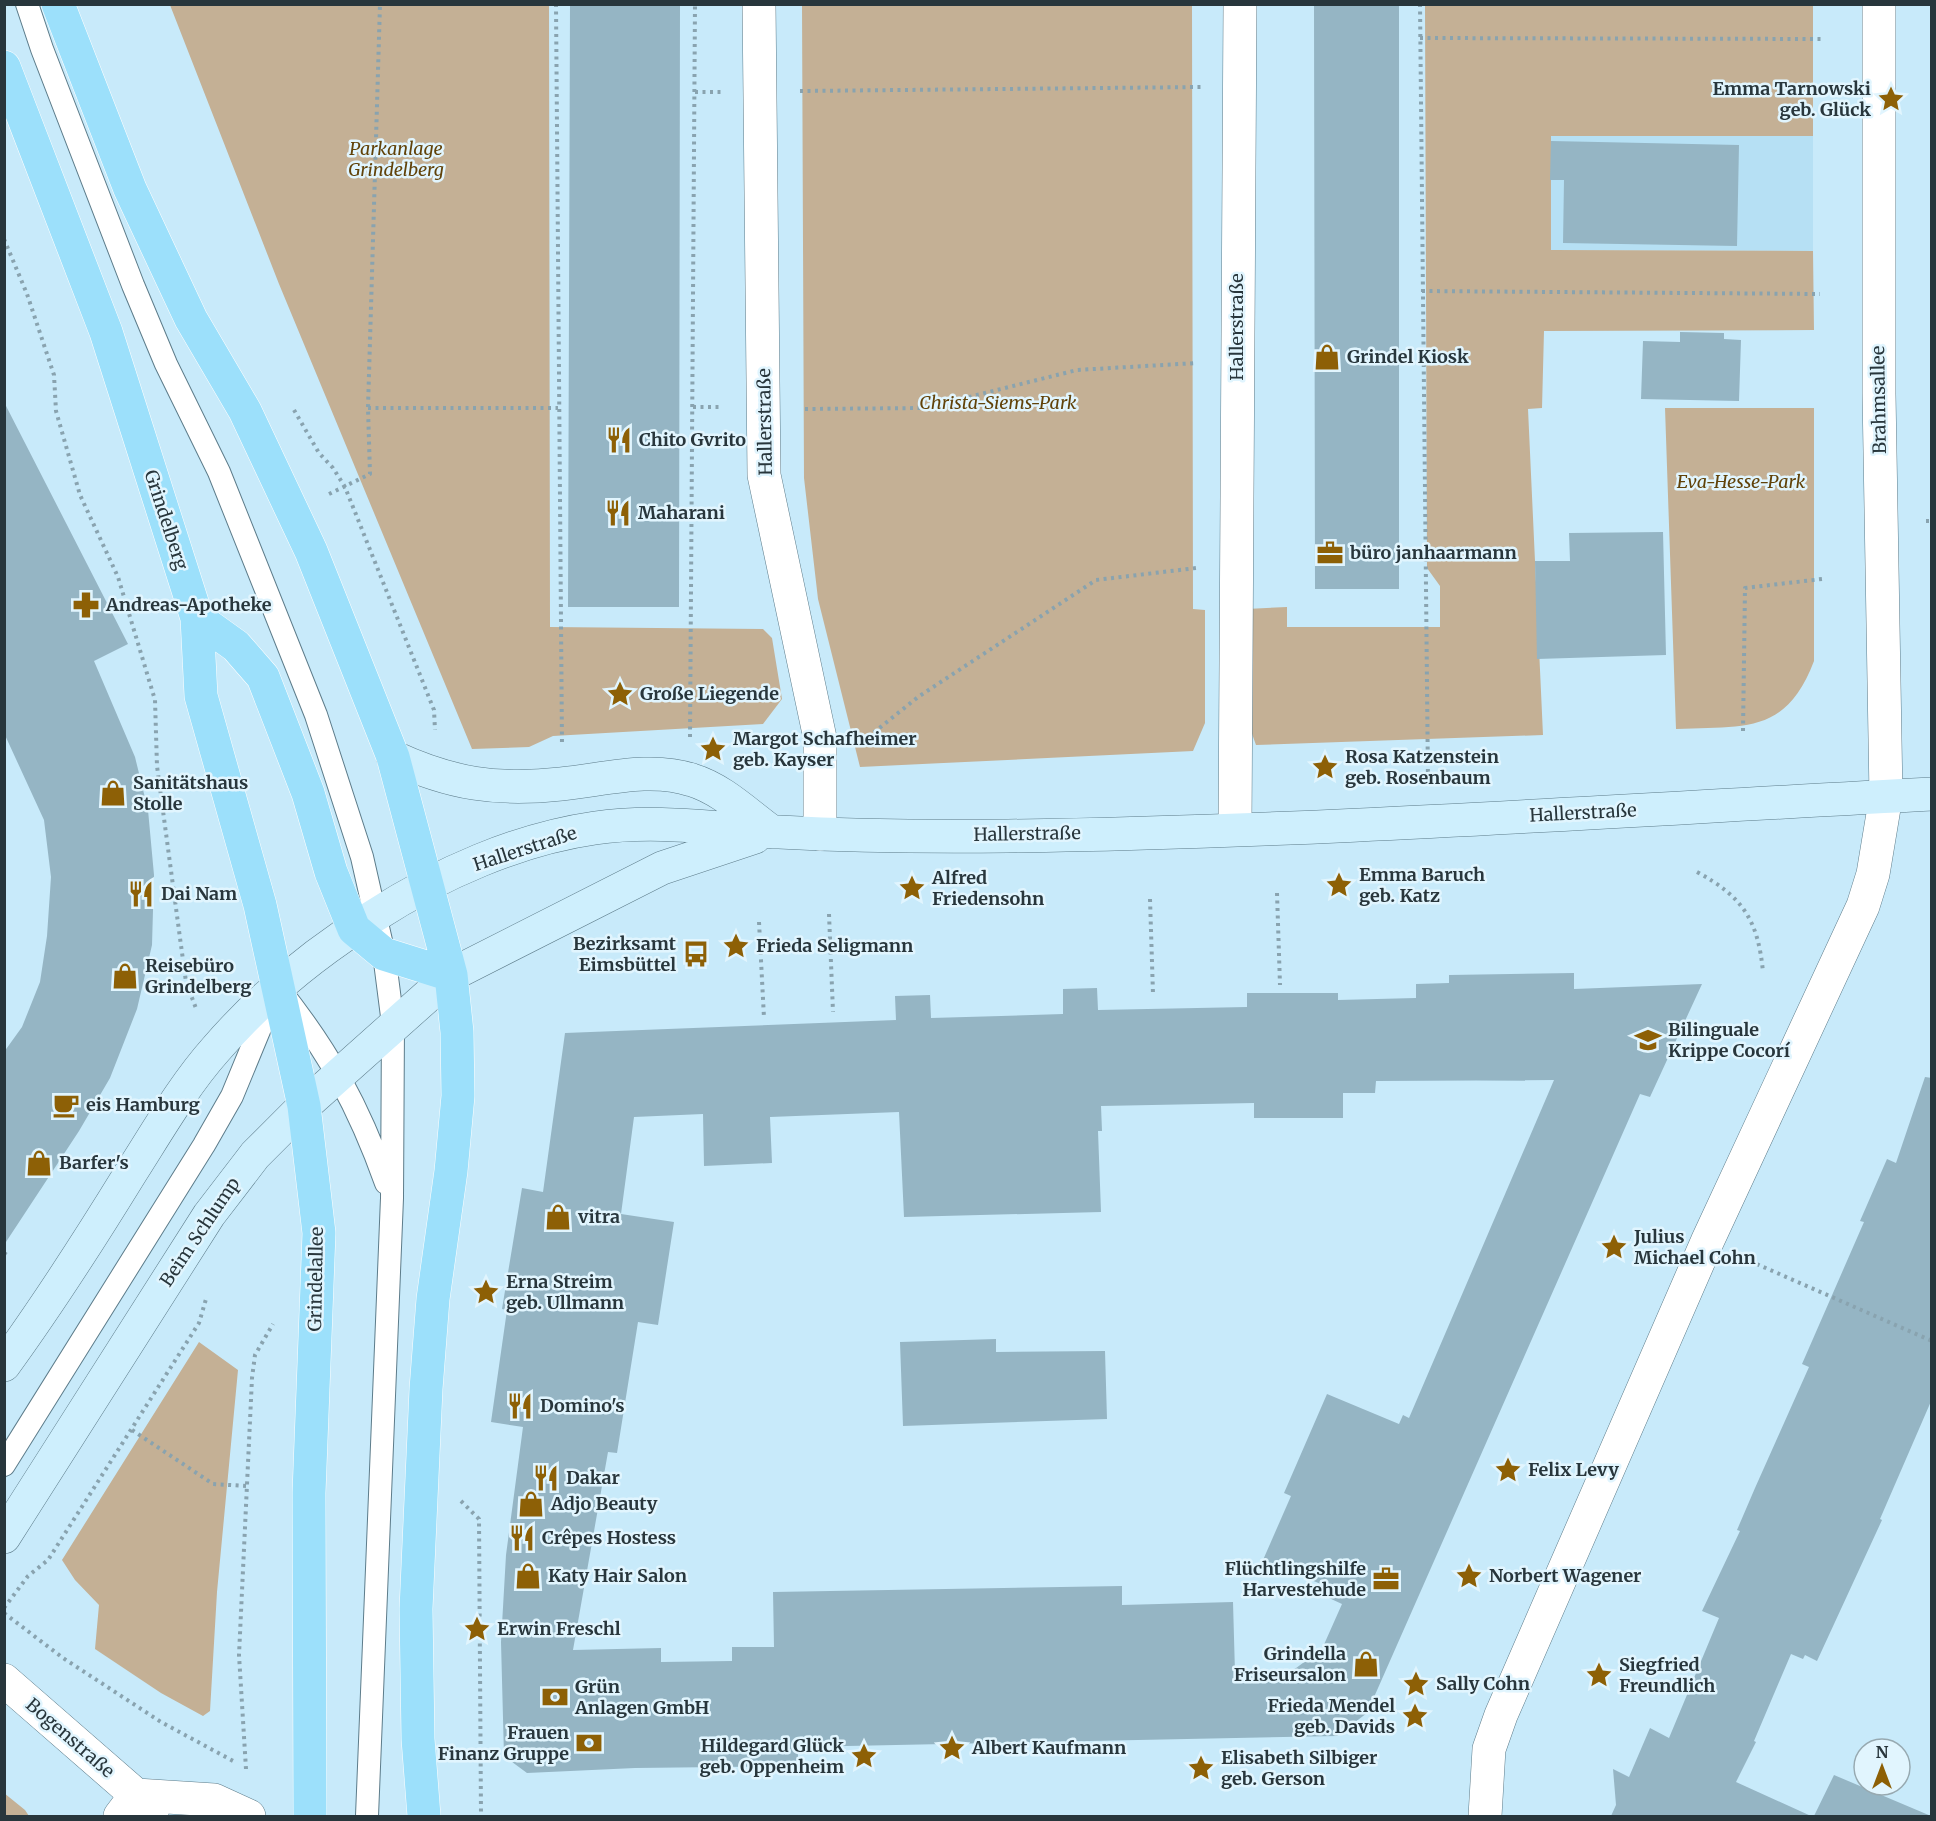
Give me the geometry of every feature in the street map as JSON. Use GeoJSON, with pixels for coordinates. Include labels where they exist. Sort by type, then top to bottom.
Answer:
{"type":"FeatureCollection","features":[{"type":"Feature","properties":{"kind":"main road"},"geometry":{"type":"LineString","coordinates":[[58,4],[130,189],[191,319],[245,411],[292,511],[393,758],[451,975],[457,1032],[458,1096],[451,1171],[433,1299],[426,1389],[416,1609],[418,1739],[424,1816]]}},
{"type":"Feature","properties":{"kind":"main road","name":"Grindelberg"},"geometry":{"type":"LineString","coordinates":[[4,67],[106,332],[197,618],[201,696],[260,905],[277,987]]}},
{"type":"Feature","properties":{"kind":"main road"},"geometry":{"type":"LineString","coordinates":[[197,618],[236,646],[263,677],[308,793],[331,872],[384,954],[451,975]]}},
{"type":"Feature","properties":{"kind":"main road"},"geometry":{"type":"LineString","coordinates":[[393,758],[431,775],[456,781],[519,788],[630,775],[671,776],[692,780],[716,791],[772,832]]}},
{"type":"Feature","properties":{"kind":"main road","name":"Hallerstraße"},"geometry":{"type":"LineString","coordinates":[[426,888],[474,863],[554,836],[621,824],[686,824],[820,834],[1007,836],[1429,821],[1932,794]]}},
{"type":"Feature","properties":{"kind":"main road","name":"Hallerstraße"},"geometry":{"type":"LineString","coordinates":[[451,975],[662,868],[700,853],[772,832]]}},
{"type":"Feature","properties":{"kind":"main road"},"geometry":{"type":"LineString","coordinates":[[4,1365],[56,1293],[160,1126],[213,1051],[277,987],[365,922],[426,888]]}},
{"type":"Feature","properties":{"kind":"main road","name":"Beim Schlump"},"geometry":{"type":"LineString","coordinates":[[4,1537],[208,1215],[255,1155],[304,1106],[393,1024],[451,975]]}},
{"type":"Feature","properties":{"kind":"main road","name":"Grindelallee"},"geometry":{"type":"LineString","coordinates":[[277,987],[304,1106],[319,1233],[309,1493],[310,1816]]}},
{"type":"Feature","properties":{"kind":"street","name":"Hallerstraße"},"geometry":{"type":"LineString","coordinates":[[759,4],[764,475],[819,738],[820,834]]}},
{"type":"Feature","properties":{"kind":"street","name":"Hallerstraße"},"geometry":{"type":"LineString","coordinates":[[1235,829],[1240,4]]}},
{"type":"Feature","properties":{"kind":"street","name":"Brahmsallee"},"geometry":{"type":"LineString","coordinates":[[1485,1816],[1487,1769],[1493,1734],[1707,1242],[1863,906],[1873,874],[1886,796],[1879,394],[1880,4]]}},
{"type":"Feature","properties":{"kind":"street","name":"Bogenstraße"},"geometry":{"type":"LineString","coordinates":[[4,1680],[136,1809],[213,1800],[249,1816]]}},
{"type":"Feature","properties":{"kind":"lane"},"geometry":{"type":"LineString","coordinates":[[27,4],[42,49],[133,285],[166,364],[219,472],[316,715],[362,857],[365,922]]}},
{"type":"Feature","properties":{"kind":"lane"},"geometry":{"type":"LineString","coordinates":[[367,1816],[392,1198],[393,1024],[384,954]]}},
{"type":"Feature","properties":{"kind":"lane"},"geometry":{"type":"LineString","coordinates":[[4,1465],[204,1145],[232,1096],[277,987],[306,1024],[339,1074],[372,1144],[392,1198]]}},
{"type":"Feature","properties":{"kind":"path"},"geometry":{"type":"LineString","coordinates":[[345,487],[370,474],[368,408],[380,4]]}},
{"type":"Feature","properties":{"kind":"path"},"geometry":{"type":"LineString","coordinates":[[556,4],[562,745]]}},
{"type":"Feature","properties":{"kind":"path"},"geometry":{"type":"LineString","coordinates":[[690,737],[695,4]]}},
{"type":"Feature","properties":{"kind":"path"},"geometry":{"type":"LineString","coordinates":[[1420,4],[1421,291],[1429,821]]}},
{"type":"Feature","properties":{"kind":"path"},"geometry":{"type":"LineString","coordinates":[[1420,38],[1822,39]]}},
{"type":"Feature","properties":{"kind":"path"},"geometry":{"type":"LineString","coordinates":[[695,92],[1239,87]]}},
{"type":"Feature","properties":{"kind":"path"},"geometry":{"type":"LineString","coordinates":[[4,239],[27,294],[54,375],[56,411],[80,495],[118,577],[132,615],[155,700],[157,766],[186,982],[200,1017]]}},
{"type":"Feature","properties":{"kind":"path"},"geometry":{"type":"LineString","coordinates":[[1421,291],[1820,294]]}},
{"type":"Feature","properties":{"kind":"path"},"geometry":{"type":"LineString","coordinates":[[693,407],[856,410],[925,408],[1077,370],[1237,362]]}},
{"type":"Feature","properties":{"kind":"path"},"geometry":{"type":"LineString","coordinates":[[368,408],[558,408]]}},
{"type":"Feature","properties":{"kind":"path"},"geometry":{"type":"LineString","coordinates":[[294,410],[319,453],[333,468],[345,487],[434,710]]}},
{"type":"Feature","properties":{"kind":"path"},"geometry":{"type":"LineString","coordinates":[[856,747],[918,697],[1096,580],[1235,563]]}},
{"type":"Feature","properties":{"kind":"path"},"geometry":{"type":"LineString","coordinates":[[1743,731],[1745,588],[1822,579]]}},
{"type":"Feature","properties":{"kind":"path"},"geometry":{"type":"LineString","coordinates":[[1697,872],[1720,884],[1736,898],[1749,915],[1761,948],[1763,972]]}},
{"type":"Feature","properties":{"kind":"path"},"geometry":{"type":"LineString","coordinates":[[1277,893],[1280,985]]}},
{"type":"Feature","properties":{"kind":"path"},"geometry":{"type":"LineString","coordinates":[[1150,899],[1153,994]]}},
{"type":"Feature","properties":{"kind":"path"},"geometry":{"type":"LineString","coordinates":[[830,914],[833,1012]]}},
{"type":"Feature","properties":{"kind":"path"},"geometry":{"type":"LineString","coordinates":[[759,922],[764,1017]]}},
{"type":"Feature","properties":{"kind":"path"},"geometry":{"type":"LineString","coordinates":[[1707,1242],[1932,1341]]}},
{"type":"Feature","properties":{"kind":"path"},"geometry":{"type":"LineString","coordinates":[[4,1253],[10,1257]]}},
{"type":"Feature","properties":{"kind":"path"},"geometry":{"type":"LineString","coordinates":[[4,1608],[28,1576],[48,1560],[200,1323],[208,1293]]}},
{"type":"Feature","properties":{"kind":"path"},"geometry":{"type":"LineString","coordinates":[[245,1767],[239,1655],[246,1486],[255,1355]]}},
{"type":"Feature","properties":{"kind":"path"},"geometry":{"type":"LineString","coordinates":[[132,1430],[213,1484],[246,1486]]}},
{"type":"Feature","properties":{"kind":"path"},"geometry":{"type":"LineString","coordinates":[[479,1519],[482,1816]]}},
{"type":"Feature","properties":{"kind":"path"},"geometry":{"type":"LineString","coordinates":[[4,1613],[63,1658],[160,1722],[256,1772]]}},
{"type":"Feature","properties":{"kind":"shaded area"},"geometry":{"type":"Polygon","coordinates":[[[1551,135],[1813,136],[1813,251],[1551,250],[1551,135]]]}},
{"type":"Feature","properties":{"kind":"green space","name":"Parkanlage Grindelberg"},"geometry":{"type":"Polygon","coordinates":[[[170,5],[549,5],[550,627],[763,629],[772,638],[782,699],[763,724],[553,736],[529,747],[472,749],[279,284],[170,5]]]}},
{"type":"Feature","properties":{"kind":"green space","name":"Christa-Siems-Park"},"geometry":{"type":"Polygon","coordinates":[[[802,5],[1192,5],[1193,609],[1205,610],[1205,723],[1193,751],[860,767],[818,599],[804,478],[802,5]]]}},
{"type":"Feature","properties":{"kind":"green space"},"geometry":{"type":"Polygon","coordinates":[[[1425,5],[1813,5],[1813,136],[1551,136],[1551,250],[1813,251],[1814,330],[1544,331],[1542,408],[1528,409],[1543,735],[1256,745],[1246,717],[1246,609],[1287,607],[1287,627],[1440,627],[1440,586],[1427,568],[1425,5]]]}},
{"type":"Feature","properties":{"kind":"green space","name":"Eva-Hesse-Park"},"geometry":{"type":"Polygon","coordinates":[[[1665,408],[1814,408],[1814,661],[1803,685],[1790,702],[1776,714],[1760,722],[1722,728],[1676,729],[1665,408]]]}},
{"type":"Feature","properties":{"kind":"green space"},"geometry":{"type":"Polygon","coordinates":[[[199,1342],[238,1370],[217,1592],[210,1711],[203,1716],[161,1693],[95,1649],[99,1605],[75,1580],[62,1560],[199,1342]]]}},
{"type":"Feature","properties":{"kind":"green space"},"geometry":{"type":"Polygon","coordinates":[[[4,1793],[25,1810],[29,1816],[5,1816],[4,1793]]]}},
{"type":"Feature","properties":{"kind":"building"},"geometry":{"type":"Polygon","coordinates":[[[570,4],[680,4],[679,607],[568,607],[570,4]]]}},
{"type":"Feature","properties":{"kind":"building"},"geometry":{"type":"Polygon","coordinates":[[[1314,4],[1399,4],[1399,589],[1315,589],[1314,4]]]}},
{"type":"Feature","properties":{"kind":"building"},"geometry":{"type":"Polygon","coordinates":[[[1551,141],[1739,145],[1737,246],[1563,243],[1564,180],[1550,180],[1551,141]]]}},
{"type":"Feature","properties":{"kind":"building"},"geometry":{"type":"Polygon","coordinates":[[[1680,332],[1724,333],[1724,339],[1741,340],[1739,401],[1641,399],[1643,341],[1680,342],[1680,332]]]}},
{"type":"Feature","properties":{"kind":"building"},"geometry":{"type":"Polygon","coordinates":[[[4,402],[128,644],[94,661],[135,757],[148,810],[154,875],[152,945],[137,1009],[110,1078],[79,1131],[4,1245],[4,1052],[22,1027],[40,982],[47,936],[51,877],[44,820],[4,733],[4,402]]]}},
{"type":"Feature","properties":{"kind":"building"},"geometry":{"type":"Polygon","coordinates":[[[1663,532],[1666,655],[1537,659],[1535,561],[1570,561],[1569,533],[1663,532]]]}},
{"type":"Feature","properties":{"kind":"building"},"geometry":{"type":"Polygon","coordinates":[[[1574,973],[1574,989],[1702,984],[1650,1097],[1640,1094],[1367,1713],[1337,1736],[798,1747],[798,1766],[635,1768],[527,1773],[504,1756],[501,1642],[506,1555],[523,1427],[491,1422],[507,1310],[502,1309],[522,1188],[543,1192],[565,1033],[896,1020],[895,996],[930,995],[931,1018],[1063,1014],[1063,989],[1097,988],[1098,1010],[1247,1007],[1247,993],[1338,993],[1338,1000],[1416,998],[1416,984],[1449,983],[1449,975],[1574,973]],[[1554,1080],[1376,1081],[1375,1093],[1343,1093],[1343,1118],[1254,1118],[1254,1103],[1101,1106],[1102,1131],[1098,1131],[1101,1212],[904,1217],[899,1112],[770,1117],[772,1163],[704,1166],[703,1114],[634,1117],[621,1214],[674,1222],[658,1325],[638,1322],[617,1453],[608,1452],[573,1650],[661,1648],[661,1662],[732,1661],[732,1647],[774,1647],[773,1592],[1122,1586],[1122,1605],[1233,1602],[1235,1673],[1292,1671],[1322,1649],[1342,1604],[1329,1598],[1333,1589],[1263,1560],[1291,1496],[1284,1493],[1327,1394],[1399,1424],[1403,1415],[1409,1418],[1554,1080]]]}},
{"type":"Feature","properties":{"kind":"building"},"geometry":{"type":"Polygon","coordinates":[[[1925,1077],[1932,1078],[1932,1399],[1880,1519],[1882,1520],[1817,1661],[1805,1655],[1803,1659],[1791,1654],[1754,1741],[1756,1742],[1736,1782],[1811,1816],[1611,1816],[1616,1805],[1613,1769],[1629,1777],[1650,1728],[1669,1738],[1719,1618],[1702,1611],[1740,1531],[1737,1530],[1809,1367],[1802,1364],[1864,1222],[1860,1221],[1887,1159],[1896,1163],[1925,1077]]]}},
{"type":"Feature","properties":{"kind":"building"},"geometry":{"type":"Polygon","coordinates":[[[996,1339],[996,1352],[1105,1351],[1107,1419],[903,1426],[900,1342],[996,1339]]]}},
{"type":"Feature","properties":{"kind":"building"},"geometry":{"type":"Polygon","coordinates":[[[1834,1775],[1852,1783],[1852,1797],[1886,1797],[1931,1816],[1814,1816],[1834,1775]]]}},
{"type":"Feature","properties":{"kind":"place","name":"Emma Tarnowski geb. Glück"},"geometry":{"type":"Point","coordinates":[1891,99]}},
{"type":"Feature","properties":{"kind":"place","name":"Grindel Kiosk"},"geometry":{"type":"Point","coordinates":[1327,357]}},
{"type":"Feature","properties":{"kind":"place","name":"Chito Gvrito"},"geometry":{"type":"Point","coordinates":[619,440]}},
{"type":"Feature","properties":{"kind":"place","name":"Maharani"},"geometry":{"type":"Point","coordinates":[618,513]}},
{"type":"Feature","properties":{"kind":"place","name":"büro janhaarmann"},"geometry":{"type":"Point","coordinates":[1330,553]}},
{"type":"Feature","properties":{"kind":"place","name":"Andreas-Apotheke"},"geometry":{"type":"Point","coordinates":[86,605]}},
{"type":"Feature","properties":{"kind":"place","name":"Große Liegende"},"geometry":{"type":"Point","coordinates":[620,694]}},
{"type":"Feature","properties":{"kind":"place","name":"Margot Schafheimer geb. Kayser"},"geometry":{"type":"Point","coordinates":[713,749]}},
{"type":"Feature","properties":{"kind":"place","name":"Rosa Katzenstein geb. Rosenbaum"},"geometry":{"type":"Point","coordinates":[1325,767]}},
{"type":"Feature","properties":{"kind":"place","name":"Sanitätshaus Stolle"},"geometry":{"type":"Point","coordinates":[113,793]}},
{"type":"Feature","properties":{"kind":"place","name":"Emma Baruch geb. Katz"},"geometry":{"type":"Point","coordinates":[1339,885]}},
{"type":"Feature","properties":{"kind":"place","name":"Alfred Friedensohn"},"geometry":{"type":"Point","coordinates":[912,888]}},
{"type":"Feature","properties":{"kind":"place","name":"Dai Nam"},"geometry":{"type":"Point","coordinates":[141,894]}},
{"type":"Feature","properties":{"kind":"place","name":"Frieda Seligmann"},"geometry":{"type":"Point","coordinates":[736,946]}},
{"type":"Feature","properties":{"kind":"place","name":"Bezirksamt Eimsbüttel"},"geometry":{"type":"Point","coordinates":[696,954]}},
{"type":"Feature","properties":{"kind":"place","name":"Reisebüro Grindelberg"},"geometry":{"type":"Point","coordinates":[125,976]}},
{"type":"Feature","properties":{"kind":"place","name":"Bilinguale Krippe Cocorí"},"geometry":{"type":"Point","coordinates":[1648,1040]}},
{"type":"Feature","properties":{"kind":"place","name":"eis Hamburg"},"geometry":{"type":"Point","coordinates":[66,1105]}},
{"type":"Feature","properties":{"kind":"place","name":"Barfer's"},"geometry":{"type":"Point","coordinates":[39,1163]}},
{"type":"Feature","properties":{"kind":"place","name":"vitra"},"geometry":{"type":"Point","coordinates":[558,1217]}},
{"type":"Feature","properties":{"kind":"place","name":"Julius Michael Cohn"},"geometry":{"type":"Point","coordinates":[1614,1247]}},
{"type":"Feature","properties":{"kind":"place","name":"Erna Streim geb. Ullmann"},"geometry":{"type":"Point","coordinates":[486,1292]}},
{"type":"Feature","properties":{"kind":"place","name":"Domino's"},"geometry":{"type":"Point","coordinates":[520,1406]}},
{"type":"Feature","properties":{"kind":"place","name":"Felix Levy"},"geometry":{"type":"Point","coordinates":[1508,1470]}},
{"type":"Feature","properties":{"kind":"place","name":"Dakar"},"geometry":{"type":"Point","coordinates":[546,1478]}},
{"type":"Feature","properties":{"kind":"place","name":"Adjo Beauty"},"geometry":{"type":"Point","coordinates":[531,1504]}},
{"type":"Feature","properties":{"kind":"place","name":"Crêpes Hostess"},"geometry":{"type":"Point","coordinates":[522,1538]}},
{"type":"Feature","properties":{"kind":"place","name":"Katy Hair Salon"},"geometry":{"type":"Point","coordinates":[528,1576]}},
{"type":"Feature","properties":{"kind":"place","name":"Norbert Wagener"},"geometry":{"type":"Point","coordinates":[1469,1576]}},
{"type":"Feature","properties":{"kind":"place","name":"Flüchtlingshilfe Harvestehude"},"geometry":{"type":"Point","coordinates":[1386,1579]}},
{"type":"Feature","properties":{"kind":"place","name":"Erwin Freschl"},"geometry":{"type":"Point","coordinates":[477,1629]}},
{"type":"Feature","properties":{"kind":"place","name":"Grindella Friseursalon"},"geometry":{"type":"Point","coordinates":[1366,1664]}},
{"type":"Feature","properties":{"kind":"place","name":"Siegfried Freundlich"},"geometry":{"type":"Point","coordinates":[1599,1675]}},
{"type":"Feature","properties":{"kind":"place","name":"Sally Cohn"},"geometry":{"type":"Point","coordinates":[1416,1684]}},
{"type":"Feature","properties":{"kind":"place","name":"Grün Anlagen GmbH"},"geometry":{"type":"Point","coordinates":[555,1697]}},
{"type":"Feature","properties":{"kind":"place","name":"Frieda Mendel geb. Davids"},"geometry":{"type":"Point","coordinates":[1415,1716]}},
{"type":"Feature","properties":{"kind":"place","name":"Frauen Finanz Gruppe"},"geometry":{"type":"Point","coordinates":[589,1743]}},
{"type":"Feature","properties":{"kind":"place","name":"Albert Kaufmann"},"geometry":{"type":"Point","coordinates":[952,1748]}},
{"type":"Feature","properties":{"kind":"place","name":"Hildegard Glück geb. Oppenheim"},"geometry":{"type":"Point","coordinates":[864,1756]}},
{"type":"Feature","properties":{"kind":"place","name":"Elisabeth Silbiger geb. Gerson"},"geometry":{"type":"Point","coordinates":[1201,1768]}}]}
